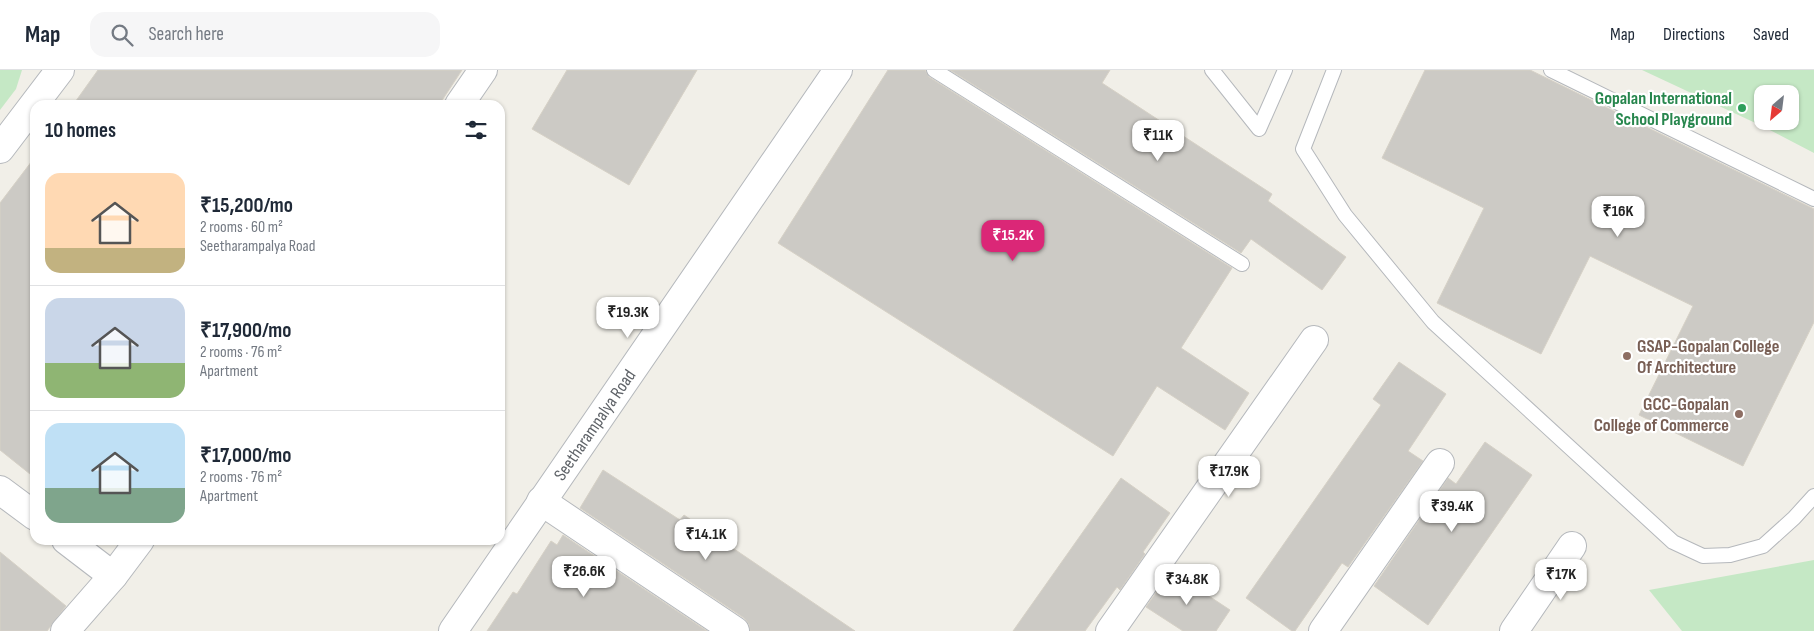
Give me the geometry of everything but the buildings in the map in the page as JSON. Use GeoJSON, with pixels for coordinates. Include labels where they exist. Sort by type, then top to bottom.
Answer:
{"type":"FeatureCollection","features":[{"type":"Feature","properties":{"kind":"street"},"geometry":{"type":"LineString","coordinates":[[37,100],[60,70]]}},
{"type":"Feature","properties":{"kind":"street"},"geometry":{"type":"LineString","coordinates":[[462,100],[483,70]]}},
{"type":"Feature","properties":{"kind":"street","name":"Seetharampalya Road"},"geometry":{"type":"LineString","coordinates":[[453,631],[540,501],[694,281],[838,70]]}},
{"type":"Feature","properties":{"kind":"street"},"geometry":{"type":"LineString","coordinates":[[0,149],[30,110]]}},
{"type":"Feature","properties":{"kind":"street"},"geometry":{"type":"LineString","coordinates":[[1110,631],[1314,340]]}},
{"type":"Feature","properties":{"kind":"street"},"geometry":{"type":"LineString","coordinates":[[1323,631],[1440,463]]}},
{"type":"Feature","properties":{"kind":"street"},"geometry":{"type":"LineString","coordinates":[[0,490],[30,512]]}},
{"type":"Feature","properties":{"kind":"street"},"geometry":{"type":"LineString","coordinates":[[540,501],[736,631]]}},
{"type":"Feature","properties":{"kind":"street"},"geometry":{"type":"LineString","coordinates":[[73,545],[113,576]]}},
{"type":"Feature","properties":{"kind":"street"},"geometry":{"type":"LineString","coordinates":[[65,631],[113,576],[136,545]]}},
{"type":"Feature","properties":{"kind":"street"},"geometry":{"type":"LineString","coordinates":[[1514,631],[1572,546]]}},
{"type":"Feature","properties":{"kind":"lane"},"geometry":{"type":"LineString","coordinates":[[934,70],[1242,264]]}},
{"type":"Feature","properties":{"kind":"lane"},"geometry":{"type":"LineString","coordinates":[[1212,70],[1259,129],[1285,70]]}},
{"type":"Feature","properties":{"kind":"lane"},"geometry":{"type":"LineString","coordinates":[[1334,70],[1303,148],[1345,216],[1433,322],[1673,542],[1704,556],[1730,555],[1763,546],[1794,518],[1814,496]]}},
{"type":"Feature","properties":{"kind":"lane"},"geometry":{"type":"LineString","coordinates":[[1550,70],[1814,199]]}},
{"type":"Feature","properties":{"kind":"green space"},"geometry":{"type":"Polygon","coordinates":[[[0,70],[22,70],[16,89],[0,110],[0,70]]]}},
{"type":"Feature","properties":{"kind":"green space","name":"Gopalan International School Playground"},"geometry":{"type":"Polygon","coordinates":[[[1642,70],[1814,70],[1814,153],[1770,130],[1799,130],[1799,85],[1754,85],[1754,122],[1642,70]]]}},
{"type":"Feature","properties":{"kind":"green space"},"geometry":{"type":"Polygon","coordinates":[[[1814,560],[1814,631],[1682,631],[1649,590],[1814,560]]]}},
{"type":"Feature","properties":{"kind":"place","name":"Gopalan International School Playground"},"geometry":{"type":"Point","coordinates":[1742,108]}},
{"type":"Feature","properties":{"kind":"place","name":"GSAP-Gopalan College Of Architecture"},"geometry":{"type":"Point","coordinates":[1627,356]}},
{"type":"Feature","properties":{"kind":"place","name":"GCC-Gopalan College of Commerce"},"geometry":{"type":"Point","coordinates":[1739,414]}}]}
